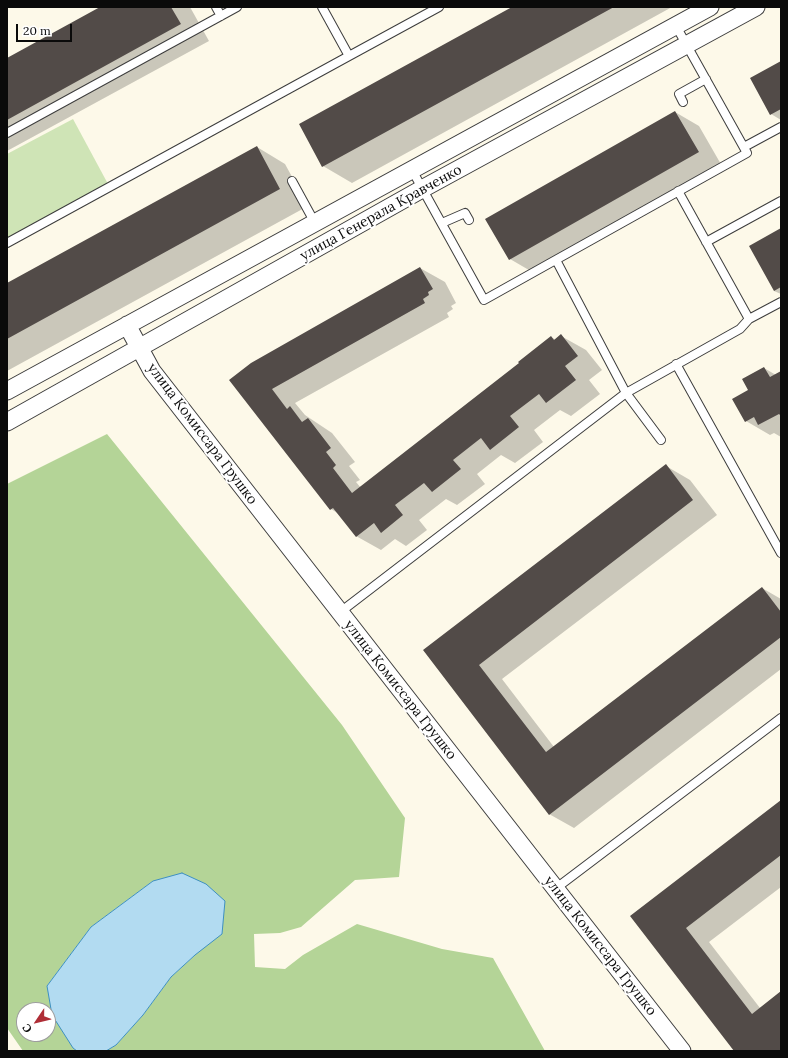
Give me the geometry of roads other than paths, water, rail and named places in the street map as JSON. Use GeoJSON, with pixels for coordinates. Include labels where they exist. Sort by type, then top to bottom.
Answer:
{"type":"FeatureCollection","features":[{"type":"Feature","properties":{"kind":"street","name":"улица Генерала Кравченко"},"geometry":{"type":"LineString","coordinates":[[7,391],[710,7]]}},
{"type":"Feature","properties":{"kind":"street","name":"улица Генерала Кравченко"},"geometry":{"type":"LineString","coordinates":[[7,422],[422,189],[756,7]]}},
{"type":"Feature","properties":{"kind":"street","name":"улица Комиссара Грушко"},"geometry":{"type":"LineString","coordinates":[[127,325],[152,371],[682,1051]]}},
{"type":"Feature","properties":{"kind":"lane"},"geometry":{"type":"LineString","coordinates":[[216,7],[221,16]]}},
{"type":"Feature","properties":{"kind":"lane"},"geometry":{"type":"LineString","coordinates":[[7,133],[237,7]]}},
{"type":"Feature","properties":{"kind":"lane"},"geometry":{"type":"LineString","coordinates":[[322,7],[349,56]]}},
{"type":"Feature","properties":{"kind":"lane"},"geometry":{"type":"LineString","coordinates":[[7,243],[439,7]]}},
{"type":"Feature","properties":{"kind":"lane"},"geometry":{"type":"LineString","coordinates":[[412,170],[484,300],[747,153],[676,26]]}},
{"type":"Feature","properties":{"kind":"lane"},"geometry":{"type":"LineString","coordinates":[[684,102],[679,94],[706,79]]}},
{"type":"Feature","properties":{"kind":"lane"},"geometry":{"type":"LineString","coordinates":[[744,147],[781,126]]}},
{"type":"Feature","properties":{"kind":"lane"},"geometry":{"type":"LineString","coordinates":[[292,181],[316,223]]}},
{"type":"Feature","properties":{"kind":"lane"},"geometry":{"type":"LineString","coordinates":[[678,191],[749,319]]}},
{"type":"Feature","properties":{"kind":"lane"},"geometry":{"type":"LineString","coordinates":[[706,242],[781,201]]}},
{"type":"Feature","properties":{"kind":"lane"},"geometry":{"type":"LineString","coordinates":[[442,223],[466,214],[469,220]]}},
{"type":"Feature","properties":{"kind":"lane"},"geometry":{"type":"LineString","coordinates":[[556,260],[626,393],[661,440]]}},
{"type":"Feature","properties":{"kind":"lane"},"geometry":{"type":"LineString","coordinates":[[340,612],[626,393],[740,329],[749,319],[781,302]]}},
{"type":"Feature","properties":{"kind":"lane"},"geometry":{"type":"LineString","coordinates":[[676,364],[781,553]]}},
{"type":"Feature","properties":{"kind":"lane"},"geometry":{"type":"LineString","coordinates":[[555,889],[781,718]]}},
{"type":"Feature","properties":{"kind":"water"},"geometry":{"type":"Polygon","coordinates":[[[182,873],[206,884],[225,901],[222,934],[195,955],[171,977],[143,1015],[116,1045],[106,1051],[77,1051],[73,1048],[56,1021],[56,1002],[50,1002],[47,986],[91,927],[153,881],[182,873]]]}}]}
